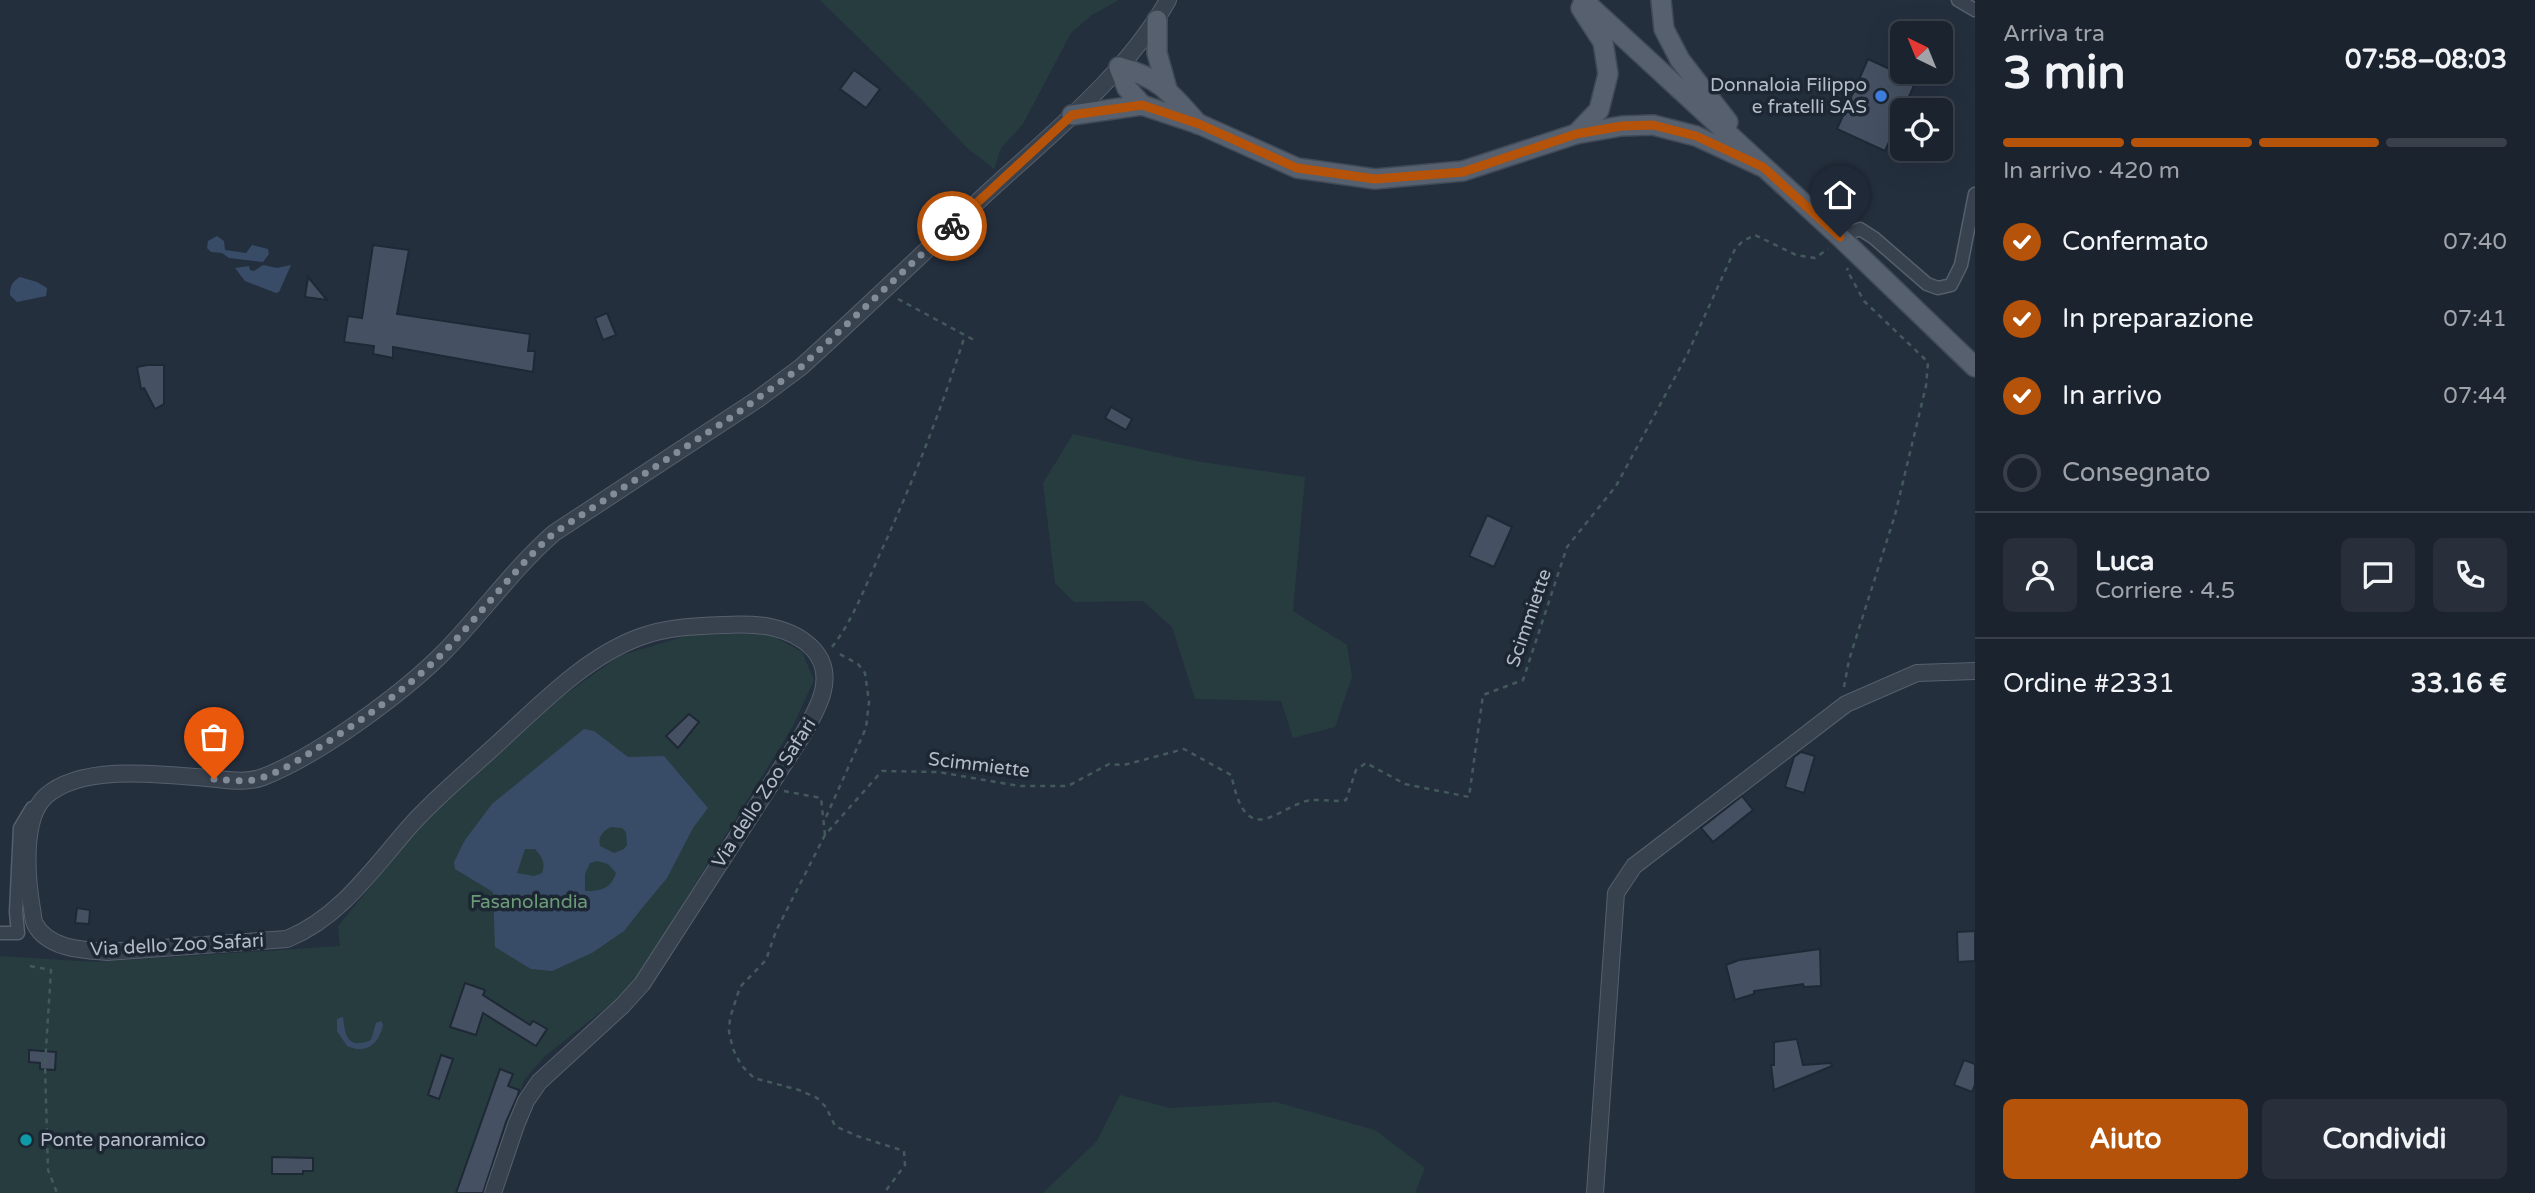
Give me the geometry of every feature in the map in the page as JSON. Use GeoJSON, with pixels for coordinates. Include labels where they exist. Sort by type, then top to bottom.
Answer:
{"type":"FeatureCollection","features":[{"type":"Feature","properties":{"kind":"main road"},"geometry":{"type":"LineString","coordinates":[[1576,0],[1602,42],[1608,74],[1599,110],[1576,134]]}},
{"type":"Feature","properties":{"kind":"main road"},"geometry":{"type":"LineString","coordinates":[[1583,0],[1855,251],[1975,367]]}},
{"type":"Feature","properties":{"kind":"main road"},"geometry":{"type":"LineString","coordinates":[[1661,0],[1664,29],[1680,60],[1763,167]]}},
{"type":"Feature","properties":{"kind":"main road"},"geometry":{"type":"LineString","coordinates":[[1157,20],[1157,53],[1167,89]]}},
{"type":"Feature","properties":{"kind":"main road"},"geometry":{"type":"LineString","coordinates":[[1119,67],[1141,73],[1167,89],[1199,124]]}},
{"type":"Feature","properties":{"kind":"main road"},"geometry":{"type":"LineString","coordinates":[[1119,67],[1127,88],[1142,105]]}},
{"type":"Feature","properties":{"kind":"main road"},"geometry":{"type":"LineString","coordinates":[[1072,115],[1142,105],[1199,124],[1297,168],[1375,179],[1463,172],[1576,134],[1622,126],[1653,125],[1696,136],[1763,167]]}},
{"type":"Feature","properties":{"kind":"street"},"geometry":{"type":"LineString","coordinates":[[0,933],[18,933],[16,912],[20,828],[30,810],[43,799],[64,784],[111,775],[159,774],[241,781],[260,778],[335,737],[417,677],[445,651],[534,551],[554,533],[758,399],[801,367],[1072,115],[1119,67],[1157,20],[1168,0]]}},
{"type":"Feature","properties":{"kind":"street"},"geometry":{"type":"LineString","coordinates":[[1958,0],[1975,10]]}},
{"type":"Feature","properties":{"kind":"street"},"geometry":{"type":"LineString","coordinates":[[1840,237],[1860,229],[1927,284],[1938,288],[1951,285],[1961,265],[1975,194]]}},
{"type":"Feature","properties":{"kind":"street","name":"Via dello Zoo Safari"},"geometry":{"type":"LineString","coordinates":[[43,799],[31,828],[28,850],[29,891],[36,925],[52,941],[78,950],[107,952],[287,939],[332,913],[416,819],[528,716],[583,670],[610,652],[640,637],[680,627],[729,624],[769,626],[794,634],[812,649],[821,660],[824,671],[824,690],[818,708],[642,984],[607,1021],[539,1082],[516,1125],[493,1193]]}},
{"type":"Feature","properties":{"kind":"street"},"geometry":{"type":"LineString","coordinates":[[1595,1193],[1616,892],[1633,866],[1846,704],[1917,673],[1975,671]]}},
{"type":"Feature","properties":{"kind":"path","name":"Scimmiette"},"geometry":{"type":"LineString","coordinates":[[825,835],[882,771],[938,772],[1019,786],[1068,786],[1109,764],[1124,765],[1184,749],[1231,775],[1240,807],[1249,817],[1265,820],[1303,802],[1320,799],[1334,803],[1346,800],[1356,770],[1366,763],[1405,784],[1469,797],[1483,695],[1522,680],[1567,547],[1616,486],[1687,355],[1735,249],[1755,235],[1796,256],[1815,258],[1840,237]]}},
{"type":"Feature","properties":{"kind":"path"},"geometry":{"type":"LineString","coordinates":[[1846,704],[1843,694],[1849,660],[1895,515],[1926,386],[1928,362],[1864,301],[1847,270],[1855,251]]}},
{"type":"Feature","properties":{"kind":"path"},"geometry":{"type":"LineString","coordinates":[[883,291],[974,340]]}},
{"type":"Feature","properties":{"kind":"path"},"geometry":{"type":"LineString","coordinates":[[825,819],[866,728],[869,702],[865,673],[858,664],[830,649],[845,629],[894,522],[945,398],[965,335]]}},
{"type":"Feature","properties":{"kind":"path"},"geometry":{"type":"LineString","coordinates":[[768,788],[821,798],[825,835],[776,931],[766,960],[740,987],[730,1018],[729,1032],[733,1049],[741,1065],[754,1078],[799,1090],[817,1098],[826,1107],[835,1126],[904,1151],[905,1165],[884,1193]]}},
{"type":"Feature","properties":{"kind":"path"},"geometry":{"type":"LineString","coordinates":[[30,967],[51,970],[45,1065],[48,1170],[57,1193]]}},
{"type":"Feature","properties":{"kind":"green space"},"geometry":{"type":"Polygon","coordinates":[[[820,0],[1119,0],[1092,15],[1071,33],[1023,124],[1001,148],[994,169],[966,147],[820,0]]]}},
{"type":"Feature","properties":{"kind":"green space"},"geometry":{"type":"Polygon","coordinates":[[[1073,434],[1195,461],[1305,477],[1293,611],[1347,645],[1352,677],[1335,727],[1293,738],[1281,701],[1195,699],[1172,627],[1143,601],[1074,602],[1055,583],[1043,483],[1073,434]]]}},
{"type":"Feature","properties":{"kind":"green space","name":"Fasanolandia"},"geometry":{"type":"Polygon","coordinates":[[[768,633],[802,652],[814,680],[792,728],[635,981],[616,1000],[545,1056],[524,1080],[484,1193],[0,1193],[0,956],[96,962],[340,946],[338,926],[426,820],[562,697],[619,656],[689,635],[768,633]]]}},
{"type":"Feature","properties":{"kind":"green space"},"geometry":{"type":"Polygon","coordinates":[[[1120,1095],[1170,1108],[1276,1102],[1375,1130],[1425,1168],[1415,1193],[1043,1193],[1097,1141],[1120,1095]]]}},
{"type":"Feature","properties":{"kind":"water"},"geometry":{"type":"Polygon","coordinates":[[[217,236],[224,241],[225,250],[246,253],[252,245],[268,249],[269,254],[263,262],[229,258],[222,253],[211,252],[207,248],[208,241],[217,236]]]}},
{"type":"Feature","properties":{"kind":"water"},"geometry":{"type":"Polygon","coordinates":[[[263,265],[277,268],[291,265],[279,292],[245,281],[235,268],[249,266],[250,270],[254,271],[263,265]]]}},
{"type":"Feature","properties":{"kind":"water"},"geometry":{"type":"Polygon","coordinates":[[[20,277],[47,288],[46,296],[17,302],[10,292],[12,284],[20,277]]]}},
{"type":"Feature","properties":{"kind":"water"},"geometry":{"type":"Polygon","coordinates":[[[584,729],[594,731],[628,757],[664,756],[708,808],[693,828],[667,878],[624,931],[592,953],[552,971],[531,969],[495,947],[493,892],[455,869],[454,862],[465,840],[492,804],[584,729]],[[611,827],[601,835],[600,846],[614,853],[627,845],[626,832],[622,828],[611,827]],[[525,849],[517,873],[534,876],[542,873],[543,860],[535,849],[525,849]],[[597,861],[590,863],[585,874],[585,891],[601,890],[608,886],[616,873],[608,864],[597,861]]]}},
{"type":"Feature","properties":{"kind":"water"},"geometry":{"type":"Polygon","coordinates":[[[343,1017],[349,1039],[357,1043],[371,1040],[376,1023],[381,1021],[383,1025],[371,1046],[354,1048],[347,1046],[337,1031],[337,1019],[343,1017]]]}},
{"type":"Feature","properties":{"kind":"building","name":"Donnaloia Filippo e fratelli SAS"},"geometry":{"type":"Polygon","coordinates":[[[1868,59],[1890,69],[1890,84],[1915,84],[1908,98],[1890,98],[1890,140],[1885,151],[1837,129],[1868,59]]]}},
{"type":"Feature","properties":{"kind":"building"},"geometry":{"type":"Polygon","coordinates":[[[854,70],[880,89],[866,108],[840,89],[854,70]]]}},
{"type":"Feature","properties":{"kind":"building"},"geometry":{"type":"Polygon","coordinates":[[[373,245],[409,250],[397,314],[530,334],[528,351],[535,351],[533,372],[393,347],[393,358],[373,354],[374,346],[344,342],[348,316],[362,318],[373,245]]]}},
{"type":"Feature","properties":{"kind":"building"},"geometry":{"type":"Polygon","coordinates":[[[308,277],[327,300],[305,297],[308,277]]]}},
{"type":"Feature","properties":{"kind":"building"},"geometry":{"type":"Polygon","coordinates":[[[607,313],[616,335],[603,340],[595,318],[607,313]]]}},
{"type":"Feature","properties":{"kind":"building"},"geometry":{"type":"Polygon","coordinates":[[[164,365],[164,404],[155,409],[144,388],[141,389],[137,367],[164,365]]]}},
{"type":"Feature","properties":{"kind":"building"},"geometry":{"type":"Polygon","coordinates":[[[1111,407],[1132,419],[1126,430],[1105,418],[1111,407]]]}},
{"type":"Feature","properties":{"kind":"building"},"geometry":{"type":"Polygon","coordinates":[[[1487,515],[1512,527],[1494,567],[1469,556],[1487,515]]]}},
{"type":"Feature","properties":{"kind":"building"},"geometry":{"type":"Polygon","coordinates":[[[689,714],[699,722],[678,748],[666,736],[689,714]]]}},
{"type":"Feature","properties":{"kind":"building"},"geometry":{"type":"Polygon","coordinates":[[[1801,752],[1815,756],[1804,793],[1785,787],[1794,757],[1801,752]]]}},
{"type":"Feature","properties":{"kind":"building"},"geometry":{"type":"Polygon","coordinates":[[[1742,796],[1753,810],[1713,842],[1701,828],[1742,796]]]}},
{"type":"Feature","properties":{"kind":"building"},"geometry":{"type":"Polygon","coordinates":[[[77,908],[90,910],[89,924],[75,923],[77,908]]]}},
{"type":"Feature","properties":{"kind":"building"},"geometry":{"type":"Polygon","coordinates":[[[1975,931],[1975,961],[1958,962],[1957,932],[1975,931]]]}},
{"type":"Feature","properties":{"kind":"building"},"geometry":{"type":"Polygon","coordinates":[[[1820,949],[1821,986],[1804,987],[1803,984],[1754,991],[1754,994],[1735,1000],[1726,965],[1739,960],[1820,949]]]}},
{"type":"Feature","properties":{"kind":"building"},"geometry":{"type":"Polygon","coordinates":[[[465,983],[485,990],[483,995],[530,1025],[533,1021],[547,1029],[536,1046],[483,1013],[476,1035],[450,1027],[465,983]]]}},
{"type":"Feature","properties":{"kind":"building"},"geometry":{"type":"Polygon","coordinates":[[[1797,1039],[1803,1065],[1831,1063],[1832,1066],[1774,1090],[1771,1065],[1774,1065],[1774,1042],[1797,1039]]]}},
{"type":"Feature","properties":{"kind":"building"},"geometry":{"type":"Polygon","coordinates":[[[29,1050],[56,1052],[55,1070],[40,1069],[40,1063],[29,1062],[29,1050]]]}},
{"type":"Feature","properties":{"kind":"building"},"geometry":{"type":"Polygon","coordinates":[[[441,1055],[453,1059],[439,1099],[428,1095],[441,1055]]]}},
{"type":"Feature","properties":{"kind":"building"},"geometry":{"type":"Polygon","coordinates":[[[1964,1060],[1975,1064],[1975,1085],[1972,1092],[1954,1085],[1964,1060]]]}},
{"type":"Feature","properties":{"kind":"building"},"geometry":{"type":"Polygon","coordinates":[[[500,1069],[513,1074],[508,1086],[519,1090],[518,1095],[506,1122],[483,1193],[456,1193],[500,1069]]]}},
{"type":"Feature","properties":{"kind":"building"},"geometry":{"type":"Polygon","coordinates":[[[272,1157],[313,1158],[313,1171],[303,1171],[303,1174],[272,1174],[272,1157]]]}},
{"type":"Feature","properties":{"kind":"way so far"},"geometry":{"type":"LineString","coordinates":[[214,779],[241,781],[260,778],[282,769],[335,737],[417,677],[445,651],[534,551],[554,533],[736,414],[801,367],[952,226]]}},
{"type":"Feature","properties":{"kind":"place","name":"Donnaloia Filippo e fratelli SAS"},"geometry":{"type":"Point","coordinates":[1881,96]}},
{"type":"Feature","properties":{"kind":"place","name":"Ponte panoramico"},"geometry":{"type":"Point","coordinates":[26,1140]}},
{"type":"Feature","properties":{"kind":"route"},"geometry":{"type":"LineString","coordinates":[[952,226],[1072,115],[1142,105],[1199,124],[1297,168],[1375,179],[1463,172],[1576,134],[1622,126],[1653,125],[1696,136],[1763,167],[1840,237]]}}]}
